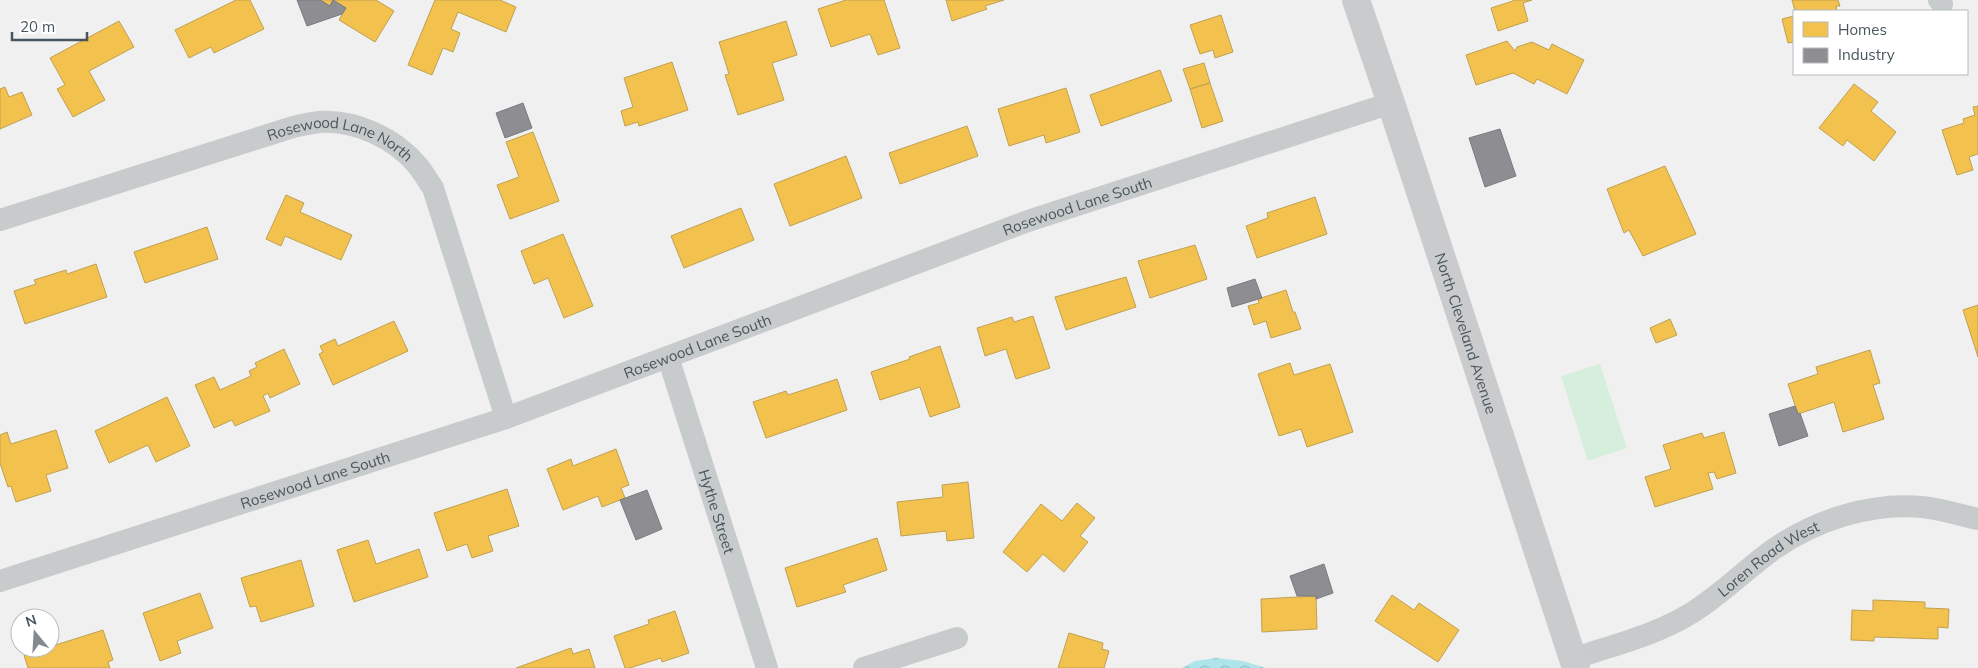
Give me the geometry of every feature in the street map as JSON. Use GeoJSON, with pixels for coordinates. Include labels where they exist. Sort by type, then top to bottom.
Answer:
{"type":"FeatureCollection","features":[{"type":"Feature","properties":{"kind":"main road","name":"North Cleveland Avenue"},"geometry":{"type":"LineString","coordinates":[[1356,0],[1392,103],[1574,664]]}},
{"type":"Feature","properties":{"kind":"street","name":"Rosewood Lane South"},"geometry":{"type":"LineString","coordinates":[[0,581],[506,418],[1028,221],[1392,103]]}},
{"type":"Feature","properties":{"kind":"street","name":"Rosewood Lane North"},"geometry":{"type":"LineString","coordinates":[[0,220],[293,127],[329,122],[348,124],[374,132],[398,146],[418,165],[433,188],[506,418]]}},
{"type":"Feature","properties":{"kind":"street","name":"Hythe Street"},"geometry":{"type":"LineString","coordinates":[[668,357],[767,668]]}},
{"type":"Feature","properties":{"kind":"street","name":"Loren Road West"},"geometry":{"type":"LineString","coordinates":[[1574,664],[1661,629],[1693,612],[1776,548],[1816,526],[1867,510],[1895,507],[1922,508],[1978,519]]}},
{"type":"Feature","properties":{"kind":"street"},"geometry":{"type":"LineString","coordinates":[[864,668],[957,638]]}},
{"type":"Feature","properties":{"kind":"green space"},"geometry":{"type":"Polygon","coordinates":[[[1600,364],[1627,448],[1588,461],[1561,376],[1600,364]]]}},
{"type":"Feature","properties":{"kind":"water"},"geometry":{"type":"Polygon","coordinates":[[[1216,658],[1243,661],[1266,668],[1182,668],[1195,661],[1216,658]]]}},
{"type":"Feature","properties":{"kind":"building: Homes"},"geometry":{"type":"Polygon","coordinates":[[[236,0],[250,0],[264,29],[214,53],[211,47],[189,58],[175,30],[236,0]]]}},
{"type":"Feature","properties":{"kind":"building: Homes"},"geometry":{"type":"Polygon","coordinates":[[[320,0],[333,0],[330,6],[320,0]]]}},
{"type":"Feature","properties":{"kind":"building: Homes"},"geometry":{"type":"Polygon","coordinates":[[[333,0],[376,0],[394,11],[375,42],[339,20],[346,8],[333,0]]]}},
{"type":"Feature","properties":{"kind":"building: Homes"},"geometry":{"type":"Polygon","coordinates":[[[435,0],[500,0],[516,7],[506,32],[458,12],[451,29],[460,33],[453,52],[443,48],[432,75],[408,65],[435,0]]]}},
{"type":"Feature","properties":{"kind":"building: Homes"},"geometry":{"type":"Polygon","coordinates":[[[846,0],[884,0],[900,48],[878,55],[870,34],[831,47],[818,9],[846,0]]]}},
{"type":"Feature","properties":{"kind":"building: Homes"},"geometry":{"type":"Polygon","coordinates":[[[946,0],[1004,0],[985,6],[987,9],[952,21],[946,0]]]}},
{"type":"Feature","properties":{"kind":"building: Homes"},"geometry":{"type":"Polygon","coordinates":[[[1513,0],[1532,0],[1523,3],[1528,21],[1498,31],[1491,8],[1513,0]]]}},
{"type":"Feature","properties":{"kind":"building: Homes"},"geometry":{"type":"Polygon","coordinates":[[[1792,0],[1838,0],[1840,6],[1836,6],[1837,10],[1795,10],[1792,0]]]}},
{"type":"Feature","properties":{"kind":"building: Homes"},"geometry":{"type":"Polygon","coordinates":[[[1221,15],[1233,52],[1215,58],[1213,50],[1200,54],[1190,25],[1221,15]]]}},
{"type":"Feature","properties":{"kind":"building: Homes"},"geometry":{"type":"Polygon","coordinates":[[[1793,16],[1793,42],[1788,43],[1782,19],[1793,16]]]}},
{"type":"Feature","properties":{"kind":"building: Homes"},"geometry":{"type":"Polygon","coordinates":[[[119,21],[134,47],[89,71],[105,100],[73,117],[57,89],[65,85],[50,58],[119,21]]]}},
{"type":"Feature","properties":{"kind":"building: Homes"},"geometry":{"type":"Polygon","coordinates":[[[786,21],[797,55],[772,63],[784,100],[738,115],[725,75],[729,74],[719,42],[786,21]]]}},
{"type":"Feature","properties":{"kind":"building: Homes"},"geometry":{"type":"Polygon","coordinates":[[[1507,41],[1515,51],[1517,47],[1532,42],[1549,50],[1552,44],[1584,60],[1567,94],[1537,79],[1534,84],[1513,73],[1476,85],[1466,55],[1507,41]]]}},
{"type":"Feature","properties":{"kind":"building: Homes"},"geometry":{"type":"Polygon","coordinates":[[[672,62],[688,110],[639,126],[638,122],[625,126],[621,111],[633,107],[624,78],[672,62]]]}},
{"type":"Feature","properties":{"kind":"building: Homes"},"geometry":{"type":"Polygon","coordinates":[[[1204,63],[1210,83],[1190,89],[1183,69],[1204,63]]]}},
{"type":"Feature","properties":{"kind":"building: Homes"},"geometry":{"type":"Polygon","coordinates":[[[1160,70],[1172,101],[1101,126],[1090,95],[1160,70]]]}},
{"type":"Feature","properties":{"kind":"building: Homes"},"geometry":{"type":"Polygon","coordinates":[[[1210,83],[1223,121],[1202,128],[1190,89],[1210,83]]]}},
{"type":"Feature","properties":{"kind":"building: Homes"},"geometry":{"type":"Polygon","coordinates":[[[1854,84],[1878,102],[1871,111],[1896,132],[1874,161],[1847,140],[1843,146],[1819,128],[1854,84]]]}},
{"type":"Feature","properties":{"kind":"building: Homes"},"geometry":{"type":"Polygon","coordinates":[[[5,87],[9,97],[22,92],[32,115],[0,129],[0,89],[5,87]]]}},
{"type":"Feature","properties":{"kind":"building: Homes"},"geometry":{"type":"Polygon","coordinates":[[[1066,88],[1080,132],[1046,143],[1044,135],[1009,146],[998,109],[1066,88]]]}},
{"type":"Feature","properties":{"kind":"building: Homes"},"geometry":{"type":"Polygon","coordinates":[[[1978,106],[1978,154],[1969,157],[1973,170],[1957,175],[1942,130],[1964,123],[1963,119],[1975,115],[1973,107],[1978,106]]]}},
{"type":"Feature","properties":{"kind":"building: Homes"},"geometry":{"type":"Polygon","coordinates":[[[967,126],[978,156],[900,184],[889,153],[967,126]]]}},
{"type":"Feature","properties":{"kind":"building: Homes"},"geometry":{"type":"Polygon","coordinates":[[[533,132],[559,201],[510,219],[497,185],[519,177],[506,142],[533,132]]]}},
{"type":"Feature","properties":{"kind":"building: Homes"},"geometry":{"type":"Polygon","coordinates":[[[846,156],[862,198],[790,226],[774,184],[846,156]]]}},
{"type":"Feature","properties":{"kind":"building: Homes"},"geometry":{"type":"Polygon","coordinates":[[[1665,166],[1696,234],[1643,256],[1629,230],[1624,233],[1607,189],[1665,166]]]}},
{"type":"Feature","properties":{"kind":"building: Homes"},"geometry":{"type":"Polygon","coordinates":[[[286,195],[304,203],[300,212],[352,235],[341,260],[285,236],[281,246],[266,239],[286,195]]]}},
{"type":"Feature","properties":{"kind":"building: Homes"},"geometry":{"type":"Polygon","coordinates":[[[1315,197],[1327,234],[1257,258],[1246,226],[1268,218],[1267,213],[1315,197]]]}},
{"type":"Feature","properties":{"kind":"building: Homes"},"geometry":{"type":"Polygon","coordinates":[[[741,208],[754,240],[684,268],[671,236],[741,208]]]}},
{"type":"Feature","properties":{"kind":"building: Homes"},"geometry":{"type":"Polygon","coordinates":[[[207,227],[218,259],[145,283],[134,252],[207,227]]]}},
{"type":"Feature","properties":{"kind":"building: Homes"},"geometry":{"type":"Polygon","coordinates":[[[563,234],[593,306],[564,318],[548,278],[534,284],[521,251],[563,234]]]}},
{"type":"Feature","properties":{"kind":"building: Homes"},"geometry":{"type":"Polygon","coordinates":[[[1195,245],[1207,279],[1150,298],[1138,261],[1195,245]]]}},
{"type":"Feature","properties":{"kind":"building: Homes"},"geometry":{"type":"Polygon","coordinates":[[[96,264],[107,297],[25,324],[14,291],[36,284],[34,280],[66,270],[67,274],[96,264]]]}},
{"type":"Feature","properties":{"kind":"building: Homes"},"geometry":{"type":"Polygon","coordinates":[[[1126,277],[1136,307],[1066,330],[1055,297],[1126,277]]]}},
{"type":"Feature","properties":{"kind":"building: Homes"},"geometry":{"type":"Polygon","coordinates":[[[1286,290],[1301,329],[1271,338],[1266,321],[1254,325],[1248,306],[1259,303],[1258,299],[1286,290]]]}},
{"type":"Feature","properties":{"kind":"building: Homes"},"geometry":{"type":"Polygon","coordinates":[[[1978,305],[1978,357],[1963,310],[1978,305]]]}},
{"type":"Feature","properties":{"kind":"building: Homes"},"geometry":{"type":"Polygon","coordinates":[[[1033,316],[1050,368],[1016,379],[1006,349],[985,356],[977,328],[1012,317],[1014,322],[1033,316]]]}},
{"type":"Feature","properties":{"kind":"building: Homes"},"geometry":{"type":"Polygon","coordinates":[[[1670,319],[1677,335],[1656,343],[1650,328],[1670,319]]]}},
{"type":"Feature","properties":{"kind":"building: Homes"},"geometry":{"type":"Polygon","coordinates":[[[394,321],[408,351],[333,385],[319,354],[323,352],[320,346],[335,339],[338,346],[394,321]]]}},
{"type":"Feature","properties":{"kind":"building: Homes"},"geometry":{"type":"Polygon","coordinates":[[[940,346],[960,407],[930,417],[920,387],[880,400],[871,372],[910,359],[909,357],[940,346]]]}},
{"type":"Feature","properties":{"kind":"building: Homes"},"geometry":{"type":"Polygon","coordinates":[[[284,349],[300,384],[270,398],[268,393],[263,396],[270,411],[235,426],[232,420],[214,428],[195,385],[214,377],[220,390],[251,376],[249,371],[257,367],[255,363],[284,349]]]}},
{"type":"Feature","properties":{"kind":"building: Homes"},"geometry":{"type":"Polygon","coordinates":[[[1870,350],[1880,383],[1873,385],[1884,419],[1843,432],[1834,402],[1798,414],[1788,384],[1818,374],[1816,367],[1870,350]]]}},
{"type":"Feature","properties":{"kind":"building: Homes"},"geometry":{"type":"Polygon","coordinates":[[[1290,363],[1294,375],[1330,364],[1353,432],[1307,447],[1301,429],[1279,436],[1258,374],[1290,363]]]}},
{"type":"Feature","properties":{"kind":"building: Homes"},"geometry":{"type":"Polygon","coordinates":[[[837,379],[847,410],[766,438],[753,402],[786,391],[788,395],[837,379]]]}},
{"type":"Feature","properties":{"kind":"building: Homes"},"geometry":{"type":"Polygon","coordinates":[[[167,397],[190,446],[156,462],[148,445],[109,463],[95,431],[167,397]]]}},
{"type":"Feature","properties":{"kind":"building: Homes"},"geometry":{"type":"Polygon","coordinates":[[[56,430],[68,468],[46,475],[51,491],[16,502],[11,486],[8,487],[0,463],[0,435],[7,432],[11,444],[56,430]]]}},
{"type":"Feature","properties":{"kind":"building: Homes"},"geometry":{"type":"Polygon","coordinates":[[[1724,432],[1736,473],[1717,479],[1714,472],[1708,473],[1713,489],[1655,507],[1645,477],[1671,469],[1663,445],[1702,433],[1704,438],[1724,432]]]}},
{"type":"Feature","properties":{"kind":"building: Homes"},"geometry":{"type":"Polygon","coordinates":[[[616,449],[629,485],[621,488],[625,498],[602,507],[598,496],[563,510],[547,469],[571,459],[573,466],[616,449]]]}},
{"type":"Feature","properties":{"kind":"building: Homes"},"geometry":{"type":"Polygon","coordinates":[[[968,482],[974,538],[947,541],[946,531],[901,536],[897,502],[943,497],[942,485],[968,482]]]}},
{"type":"Feature","properties":{"kind":"building: Homes"},"geometry":{"type":"Polygon","coordinates":[[[507,489],[519,526],[488,536],[493,551],[472,558],[467,544],[447,551],[434,513],[507,489]]]}},
{"type":"Feature","properties":{"kind":"building: Homes"},"geometry":{"type":"Polygon","coordinates":[[[1077,503],[1095,518],[1080,536],[1088,542],[1064,572],[1043,554],[1027,572],[1003,552],[1041,504],[1062,521],[1077,503]]]}},
{"type":"Feature","properties":{"kind":"building: Homes"},"geometry":{"type":"Polygon","coordinates":[[[877,538],[887,570],[843,585],[846,592],[797,607],[785,568],[877,538]]]}},
{"type":"Feature","properties":{"kind":"building: Homes"},"geometry":{"type":"Polygon","coordinates":[[[368,540],[376,564],[419,549],[428,577],[354,602],[337,550],[368,540]]]}},
{"type":"Feature","properties":{"kind":"building: Homes"},"geometry":{"type":"Polygon","coordinates":[[[301,560],[314,606],[261,622],[256,606],[250,607],[241,578],[301,560]]]}},
{"type":"Feature","properties":{"kind":"building: Homes"},"geometry":{"type":"Polygon","coordinates":[[[200,593],[213,628],[177,641],[181,653],[160,661],[143,613],[200,593]]]}},
{"type":"Feature","properties":{"kind":"building: Homes"},"geometry":{"type":"Polygon","coordinates":[[[1392,595],[1414,610],[1419,603],[1459,630],[1438,662],[1375,621],[1392,595]]]}},
{"type":"Feature","properties":{"kind":"building: Homes"},"geometry":{"type":"Polygon","coordinates":[[[1316,596],[1317,629],[1262,632],[1261,599],[1316,596]]]}},
{"type":"Feature","properties":{"kind":"building: Homes"},"geometry":{"type":"Polygon","coordinates":[[[1873,600],[1925,602],[1925,608],[1949,609],[1948,628],[1938,627],[1938,639],[1874,637],[1874,641],[1851,640],[1852,610],[1873,611],[1873,600]]]}},
{"type":"Feature","properties":{"kind":"building: Homes"},"geometry":{"type":"Polygon","coordinates":[[[675,611],[689,653],[662,662],[661,658],[625,668],[614,636],[649,624],[648,620],[675,611]]]}},
{"type":"Feature","properties":{"kind":"building: Homes"},"geometry":{"type":"Polygon","coordinates":[[[103,630],[113,660],[108,662],[110,668],[28,668],[25,658],[60,658],[60,644],[103,630]]]}},
{"type":"Feature","properties":{"kind":"building: Homes"},"geometry":{"type":"Polygon","coordinates":[[[1069,633],[1103,643],[1102,649],[1109,651],[1104,668],[1058,668],[1069,633]]]}},
{"type":"Feature","properties":{"kind":"building: Homes"},"geometry":{"type":"Polygon","coordinates":[[[571,648],[573,654],[589,649],[595,668],[516,668],[571,648]]]}},
{"type":"Feature","properties":{"kind":"building: Industry"},"geometry":{"type":"Polygon","coordinates":[[[297,0],[320,0],[330,6],[333,0],[346,8],[342,14],[307,26],[297,0]]]}},
{"type":"Feature","properties":{"kind":"building: Industry"},"geometry":{"type":"Polygon","coordinates":[[[523,103],[532,128],[505,138],[496,113],[523,103]]]}},
{"type":"Feature","properties":{"kind":"building: Industry"},"geometry":{"type":"Polygon","coordinates":[[[1500,129],[1516,176],[1485,187],[1469,138],[1500,129]]]}},
{"type":"Feature","properties":{"kind":"building: Industry"},"geometry":{"type":"Polygon","coordinates":[[[1255,279],[1262,298],[1232,307],[1227,288],[1255,279]]]}},
{"type":"Feature","properties":{"kind":"building: Industry"},"geometry":{"type":"Polygon","coordinates":[[[1795,406],[1798,414],[1800,413],[1808,436],[1779,446],[1769,414],[1795,406]]]}},
{"type":"Feature","properties":{"kind":"building: Industry"},"geometry":{"type":"Polygon","coordinates":[[[647,490],[662,529],[636,540],[620,500],[647,490]]]}},
{"type":"Feature","properties":{"kind":"building: Industry"},"geometry":{"type":"Polygon","coordinates":[[[1324,564],[1333,593],[1316,599],[1316,596],[1297,596],[1290,576],[1324,564]]]}}]}
